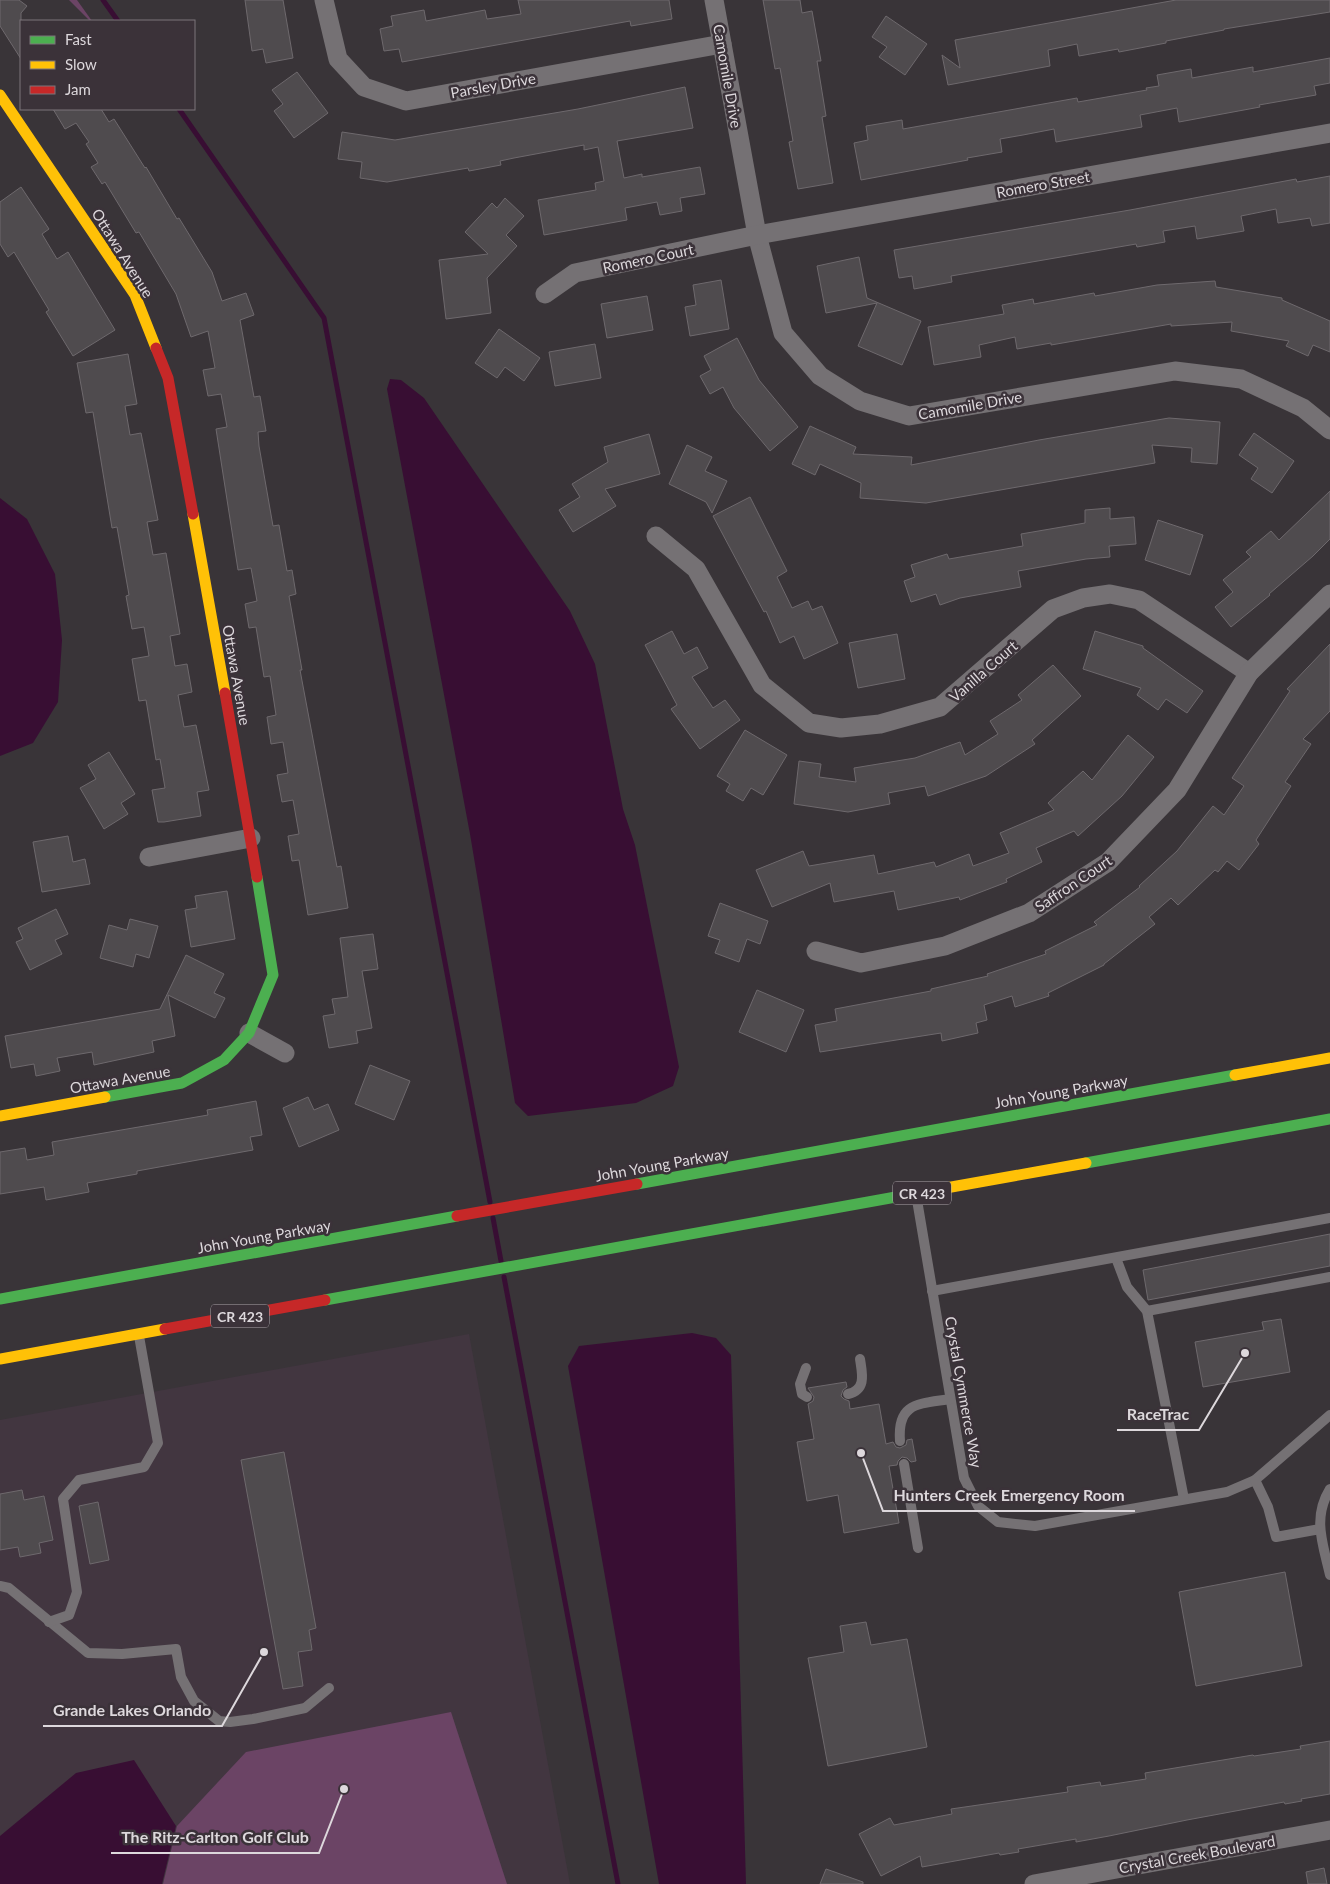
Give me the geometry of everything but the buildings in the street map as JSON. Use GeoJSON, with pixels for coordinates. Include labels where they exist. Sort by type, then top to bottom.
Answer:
{"type":"FeatureCollection","features":[{"type":"Feature","properties":{"kind":"main road","name":"Ottawa Avenue"},"geometry":{"type":"LineString","coordinates":[[0,96],[135,295],[168,378],[251,838],[273,975],[249,1033],[224,1060],[182,1083],[0,1116]]}},
{"type":"Feature","properties":{"kind":"main road","name":"John Young Parkway"},"geometry":{"type":"LineString","coordinates":[[0,1299],[1330,1058]]}},
{"type":"Feature","properties":{"kind":"main road","name":"CR 423"},"geometry":{"type":"LineString","coordinates":[[0,1359],[1330,1119]]}},
{"type":"Feature","properties":{"kind":"street","name":"Parsley Drive"},"geometry":{"type":"LineString","coordinates":[[324,0],[338,59],[364,88],[406,101],[722,44]]}},
{"type":"Feature","properties":{"kind":"street","name":"Camomile Drive"},"geometry":{"type":"LineString","coordinates":[[714,0],[757,235],[783,333],[820,376],[860,400],[909,416],[1175,371],[1241,379],[1303,408],[1330,430]]}},
{"type":"Feature","properties":{"kind":"street","name":"Romero Street"},"geometry":{"type":"LineString","coordinates":[[757,235],[1330,133]]}},
{"type":"Feature","properties":{"kind":"street","name":"Romero Court"},"geometry":{"type":"LineString","coordinates":[[545,294],[575,273],[757,235]]}},
{"type":"Feature","properties":{"kind":"street","name":"Vanilla Court"},"geometry":{"type":"LineString","coordinates":[[656,536],[696,569],[762,685],[809,724],[841,728],[880,724],[940,708],[1053,609],[1083,598],[1110,594],[1139,600],[1249,673]]}},
{"type":"Feature","properties":{"kind":"street","name":"Saffron Court"},"geometry":{"type":"LineString","coordinates":[[816,951],[861,963],[944,946],[1029,913],[1108,862],[1177,790],[1249,673],[1330,594]]}},
{"type":"Feature","properties":{"kind":"street"},"geometry":{"type":"LineString","coordinates":[[149,857],[251,838]]}},
{"type":"Feature","properties":{"kind":"street"},"geometry":{"type":"LineString","coordinates":[[249,1033],[285,1053]]}},
{"type":"Feature","properties":{"kind":"street","name":"Crystal Creek Boulevard"},"geometry":{"type":"LineString","coordinates":[[1034,1884],[1330,1830]]}},
{"type":"Feature","properties":{"kind":"lane","name":"Crystal Cymmerce Way"},"geometry":{"type":"LineString","coordinates":[[916,1194],[964,1478],[978,1506],[998,1522],[1035,1526],[1227,1492],[1255,1480],[1330,1415]]}},
{"type":"Feature","properties":{"kind":"lane"},"geometry":{"type":"LineString","coordinates":[[932,1291],[1330,1218]]}},
{"type":"Feature","properties":{"kind":"lane"},"geometry":{"type":"LineString","coordinates":[[1116,1258],[1127,1286],[1146,1311],[1184,1499]]}},
{"type":"Feature","properties":{"kind":"lane"},"geometry":{"type":"LineString","coordinates":[[1146,1311],[1330,1277]]}},
{"type":"Feature","properties":{"kind":"lane"},"geometry":{"type":"LineString","coordinates":[[49,1622],[69,1614],[77,1592],[63,1499],[79,1480],[144,1467],[158,1443],[139,1334]]}},
{"type":"Feature","properties":{"kind":"lane"},"geometry":{"type":"LineString","coordinates":[[848,1394],[860,1387],[863,1380],[860,1359]]}},
{"type":"Feature","properties":{"kind":"lane"},"geometry":{"type":"LineString","coordinates":[[806,1368],[800,1384],[802,1394],[807,1397]]}},
{"type":"Feature","properties":{"kind":"lane"},"geometry":{"type":"LineString","coordinates":[[900,1441],[899,1430],[903,1415],[912,1406],[950,1399]]}},
{"type":"Feature","properties":{"kind":"lane"},"geometry":{"type":"LineString","coordinates":[[904,1464],[918,1548]]}},
{"type":"Feature","properties":{"kind":"lane"},"geometry":{"type":"LineString","coordinates":[[1255,1480],[1268,1507],[1276,1537],[1320,1529]]}},
{"type":"Feature","properties":{"kind":"lane"},"geometry":{"type":"LineString","coordinates":[[1330,1489],[1320,1512],[1320,1529],[1330,1575]]}},
{"type":"Feature","properties":{"kind":"lane"},"geometry":{"type":"LineString","coordinates":[[0,1586],[8,1588],[88,1653],[122,1654],[176,1649],[181,1677],[194,1701],[219,1721],[230,1722],[254,1719],[305,1708],[329,1688]]}},
{"type":"Feature","properties":{"kind":"shaded area"},"geometry":{"type":"Polygon","coordinates":[[[69,0],[77,0],[91,20],[89,20],[69,0]]]}},
{"type":"Feature","properties":{"kind":"shaded area"},"geometry":{"type":"Polygon","coordinates":[[[390,379],[401,380],[424,398],[570,611],[595,664],[623,809],[635,845],[679,1067],[673,1086],[636,1103],[528,1116],[515,1103],[470,834],[387,389],[390,379]]]}},
{"type":"Feature","properties":{"kind":"shaded area"},"geometry":{"type":"Polygon","coordinates":[[[0,498],[27,519],[55,574],[62,640],[58,702],[33,743],[0,756],[0,498]]]}},
{"type":"Feature","properties":{"kind":"shaded area"},"geometry":{"type":"Polygon","coordinates":[[[692,1333],[716,1338],[731,1355],[746,1884],[659,1884],[568,1366],[579,1346],[692,1333]]]}},
{"type":"Feature","properties":{"kind":"shaded area"},"geometry":{"type":"Polygon","coordinates":[[[469,1334],[570,1884],[0,1884],[0,1420],[469,1334]]]}},
{"type":"Feature","properties":{"kind":"shaded area"},"geometry":{"type":"Polygon","coordinates":[[[451,1712],[507,1884],[163,1884],[177,1826],[246,1752],[451,1712]]]}},
{"type":"Feature","properties":{"kind":"shaded area"},"geometry":{"type":"Polygon","coordinates":[[[134,1760],[176,1826],[162,1884],[0,1884],[0,1836],[76,1773],[134,1760]]]}},
{"type":"Feature","properties":{"kind":"waterway"},"geometry":{"type":"LineString","coordinates":[[103,0],[117,20]]}},
{"type":"Feature","properties":{"kind":"waterway"},"geometry":{"type":"LineString","coordinates":[[180,110],[324,318],[490,1202]]}},
{"type":"Feature","properties":{"kind":"waterway"},"geometry":{"type":"LineString","coordinates":[[493,1218],[501,1261]]}},
{"type":"Feature","properties":{"kind":"waterway"},"geometry":{"type":"LineString","coordinates":[[504,1277],[618,1884]]}},
{"type":"Feature","properties":{"kind":"traffic: fast"},"geometry":{"type":"LineString","coordinates":[[105,1097],[182,1083],[224,1060],[249,1033],[273,975],[257,877]]}},
{"type":"Feature","properties":{"kind":"traffic: fast"},"geometry":{"type":"LineString","coordinates":[[637,1184],[1235,1075]]}},
{"type":"Feature","properties":{"kind":"traffic: fast"},"geometry":{"type":"LineString","coordinates":[[1086,1163],[1330,1119]]}},
{"type":"Feature","properties":{"kind":"traffic: fast"},"geometry":{"type":"LineString","coordinates":[[325,1300],[929,1191]]}},
{"type":"Feature","properties":{"kind":"traffic: fast"},"geometry":{"type":"LineString","coordinates":[[0,1299],[457,1216]]}},
{"type":"Feature","properties":{"kind":"traffic: slow"},"geometry":{"type":"LineString","coordinates":[[0,95],[135,295],[156,348]]}},
{"type":"Feature","properties":{"kind":"traffic: slow"},"geometry":{"type":"LineString","coordinates":[[193,514],[225,693]]}},
{"type":"Feature","properties":{"kind":"traffic: slow"},"geometry":{"type":"LineString","coordinates":[[1235,1075],[1330,1058]]}},
{"type":"Feature","properties":{"kind":"traffic: slow"},"geometry":{"type":"LineString","coordinates":[[0,1116],[105,1097]]}},
{"type":"Feature","properties":{"kind":"traffic: slow"},"geometry":{"type":"LineString","coordinates":[[929,1191],[1086,1163]]}},
{"type":"Feature","properties":{"kind":"traffic: slow"},"geometry":{"type":"LineString","coordinates":[[0,1359],[165,1329]]}},
{"type":"Feature","properties":{"kind":"traffic: jam"},"geometry":{"type":"LineString","coordinates":[[156,348],[168,378],[193,514]]}},
{"type":"Feature","properties":{"kind":"traffic: jam"},"geometry":{"type":"LineString","coordinates":[[225,693],[257,877]]}},
{"type":"Feature","properties":{"kind":"traffic: jam"},"geometry":{"type":"LineString","coordinates":[[457,1216],[637,1184]]}},
{"type":"Feature","properties":{"kind":"traffic: jam"},"geometry":{"type":"LineString","coordinates":[[165,1329],[325,1300]]}},
{"type":"Feature","properties":{"kind":"place","name":"RaceTrac"},"geometry":{"type":"Point","coordinates":[1245,1353]}},
{"type":"Feature","properties":{"kind":"place","name":"Hunters Creek Emergency Room"},"geometry":{"type":"Point","coordinates":[861,1453]}},
{"type":"Feature","properties":{"kind":"place","name":"Grande Lakes Orlando"},"geometry":{"type":"Point","coordinates":[264,1652]}},
{"type":"Feature","properties":{"kind":"place","name":"The Ritz-Carlton Golf Club"},"geometry":{"type":"Point","coordinates":[344,1789]}}]}
